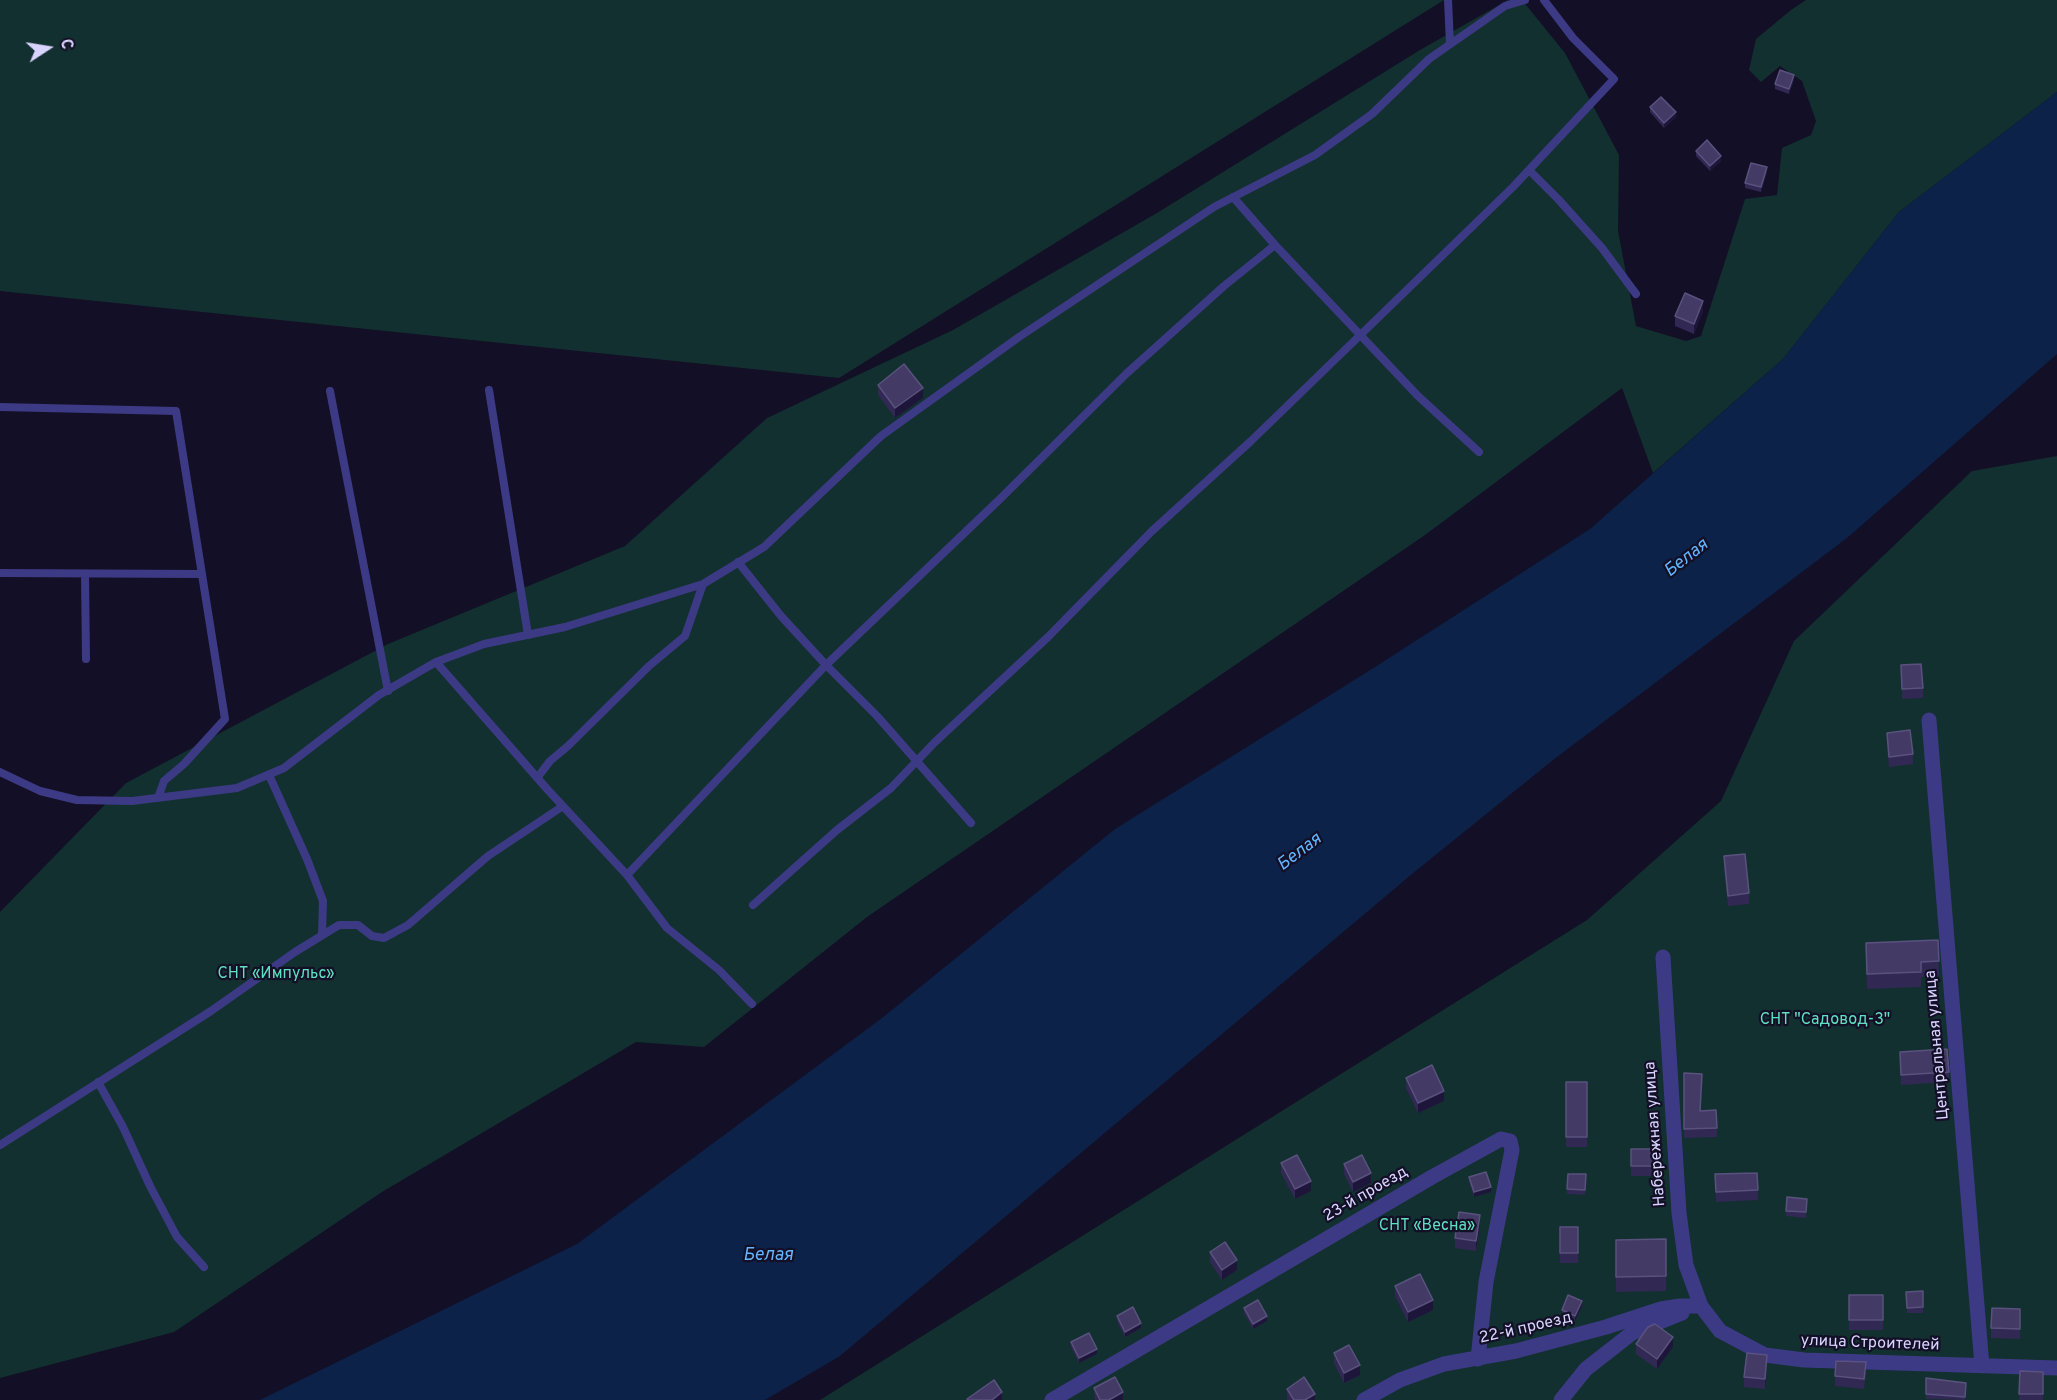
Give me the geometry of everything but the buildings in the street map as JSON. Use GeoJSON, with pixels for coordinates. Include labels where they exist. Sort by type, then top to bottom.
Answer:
{"type":"FeatureCollection","features":[{"type":"Feature","properties":{"kind":"street","name":"Центральная улица"},"geometry":{"type":"LineString","coordinates":[[1929,720],[1982,1366]]}},
{"type":"Feature","properties":{"kind":"street","name":"Набережная улица"},"geometry":{"type":"LineString","coordinates":[[1663,957],[1679,1213],[1686,1264],[1701,1306]]}},
{"type":"Feature","properties":{"kind":"street","name":"23-й проезд"},"geometry":{"type":"LineString","coordinates":[[1052,1400],[1501,1139],[1510,1141],[1512,1150],[1486,1282],[1478,1359]]}},
{"type":"Feature","properties":{"kind":"street","name":"улица Строителей"},"geometry":{"type":"LineString","coordinates":[[1701,1306],[1720,1331],[1765,1355],[1804,1360],[2057,1368]]}},
{"type":"Feature","properties":{"kind":"street","name":"22-й проезд"},"geometry":{"type":"LineString","coordinates":[[1364,1400],[1400,1380],[1444,1365],[1516,1351],[1606,1327],[1661,1309],[1701,1306]]}},
{"type":"Feature","properties":{"kind":"street"},"geometry":{"type":"LineString","coordinates":[[1561,1400],[1586,1369],[1632,1333],[1701,1306]]}},
{"type":"Feature","properties":{"kind":"lane"},"geometry":{"type":"LineString","coordinates":[[1448,0],[1450,44]]}},
{"type":"Feature","properties":{"kind":"lane"},"geometry":{"type":"LineString","coordinates":[[0,772],[40,792],[77,800],[132,801],[237,788],[284,768],[388,691],[436,662],[484,644],[565,627],[703,584],[764,547],[881,436],[1029,330],[1214,207],[1315,154],[1372,114],[1429,58],[1505,6],[1525,0]]}},
{"type":"Feature","properties":{"kind":"lane"},"geometry":{"type":"LineString","coordinates":[[753,905],[837,830],[891,788],[1048,637],[1152,531],[1251,441],[1529,170],[1614,79],[1573,38],[1544,0]]}},
{"type":"Feature","properties":{"kind":"lane"},"geometry":{"type":"LineString","coordinates":[[1529,170],[1602,248],[1636,294]]}},
{"type":"Feature","properties":{"kind":"lane"},"geometry":{"type":"LineString","coordinates":[[1233,197],[1418,396],[1479,452]]}},
{"type":"Feature","properties":{"kind":"lane"},"geometry":{"type":"LineString","coordinates":[[627,875],[825,665],[1000,499],[1126,374],[1224,286],[1275,244]]}},
{"type":"Feature","properties":{"kind":"lane"},"geometry":{"type":"LineString","coordinates":[[489,390],[528,635]]}},
{"type":"Feature","properties":{"kind":"lane"},"geometry":{"type":"LineString","coordinates":[[330,391],[388,691]]}},
{"type":"Feature","properties":{"kind":"lane"},"geometry":{"type":"LineString","coordinates":[[0,407],[176,411],[225,719],[184,764],[164,781],[158,798]]}},
{"type":"Feature","properties":{"kind":"lane"},"geometry":{"type":"LineString","coordinates":[[738,562],[781,616],[825,665],[877,717],[971,823]]}},
{"type":"Feature","properties":{"kind":"lane"},"geometry":{"type":"LineString","coordinates":[[0,573],[202,574]]}},
{"type":"Feature","properties":{"kind":"lane"},"geometry":{"type":"LineString","coordinates":[[85,574],[86,659]]}},
{"type":"Feature","properties":{"kind":"lane"},"geometry":{"type":"LineString","coordinates":[[537,778],[550,761],[649,666],[685,636],[703,584]]}},
{"type":"Feature","properties":{"kind":"lane"},"geometry":{"type":"LineString","coordinates":[[436,662],[537,778],[627,875],[667,928],[719,970],[752,1004]]}},
{"type":"Feature","properties":{"kind":"lane"},"geometry":{"type":"LineString","coordinates":[[268,775],[307,859],[323,901],[322,935]]}},
{"type":"Feature","properties":{"kind":"lane"},"geometry":{"type":"LineString","coordinates":[[0,1145],[211,1011],[339,925],[358,925],[372,936],[384,938],[408,925],[488,856],[563,806]]}},
{"type":"Feature","properties":{"kind":"lane"},"geometry":{"type":"LineString","coordinates":[[98,1082],[123,1127],[177,1237],[204,1267]]}},
{"type":"Feature","properties":{"kind":"green space"},"geometry":{"type":"Polygon","coordinates":[[[0,0],[1444,0],[839,378],[0,291],[0,0]]]}},
{"type":"Feature","properties":{"kind":"green space","name":"СНТ «Импульс»"},"geometry":{"type":"Polygon","coordinates":[[[1508,0],[1522,0],[1565,53],[1619,155],[1618,231],[1636,326],[1686,341],[1701,336],[1745,199],[1777,195],[1782,148],[1811,135],[1816,121],[1802,81],[1780,66],[1761,82],[1749,70],[1756,39],[1791,10],[1806,0],[2057,0],[2057,92],[1899,212],[1783,359],[1653,473],[1622,388],[1425,535],[867,917],[704,1047],[636,1042],[382,1192],[174,1332],[0,1378],[0,912],[126,783],[388,644],[625,546],[767,418],[953,330],[1157,213],[1420,50],[1508,0]]]}},
{"type":"Feature","properties":{"kind":"green space","name":"СНТ \"Садовод-3\""},"geometry":{"type":"Polygon","coordinates":[[[2057,456],[2057,1400],[820,1400],[1587,920],[1721,801],[1794,641],[1972,471],[2057,456]]]}},
{"type":"Feature","properties":{"kind":"water","name":"Белая"},"geometry":{"type":"Polygon","coordinates":[[[2057,92],[2057,354],[1847,538],[1553,760],[1412,874],[840,1356],[765,1400],[260,1400],[577,1244],[882,1018],[1115,829],[1364,674],[1590,529],[1783,359],[1899,212],[2057,92]]]}},
{"type":"Feature","properties":{"kind":"park label","name":"СНТ «Весна»"},"geometry":{"type":"Point","coordinates":[1427,1227]}}]}
